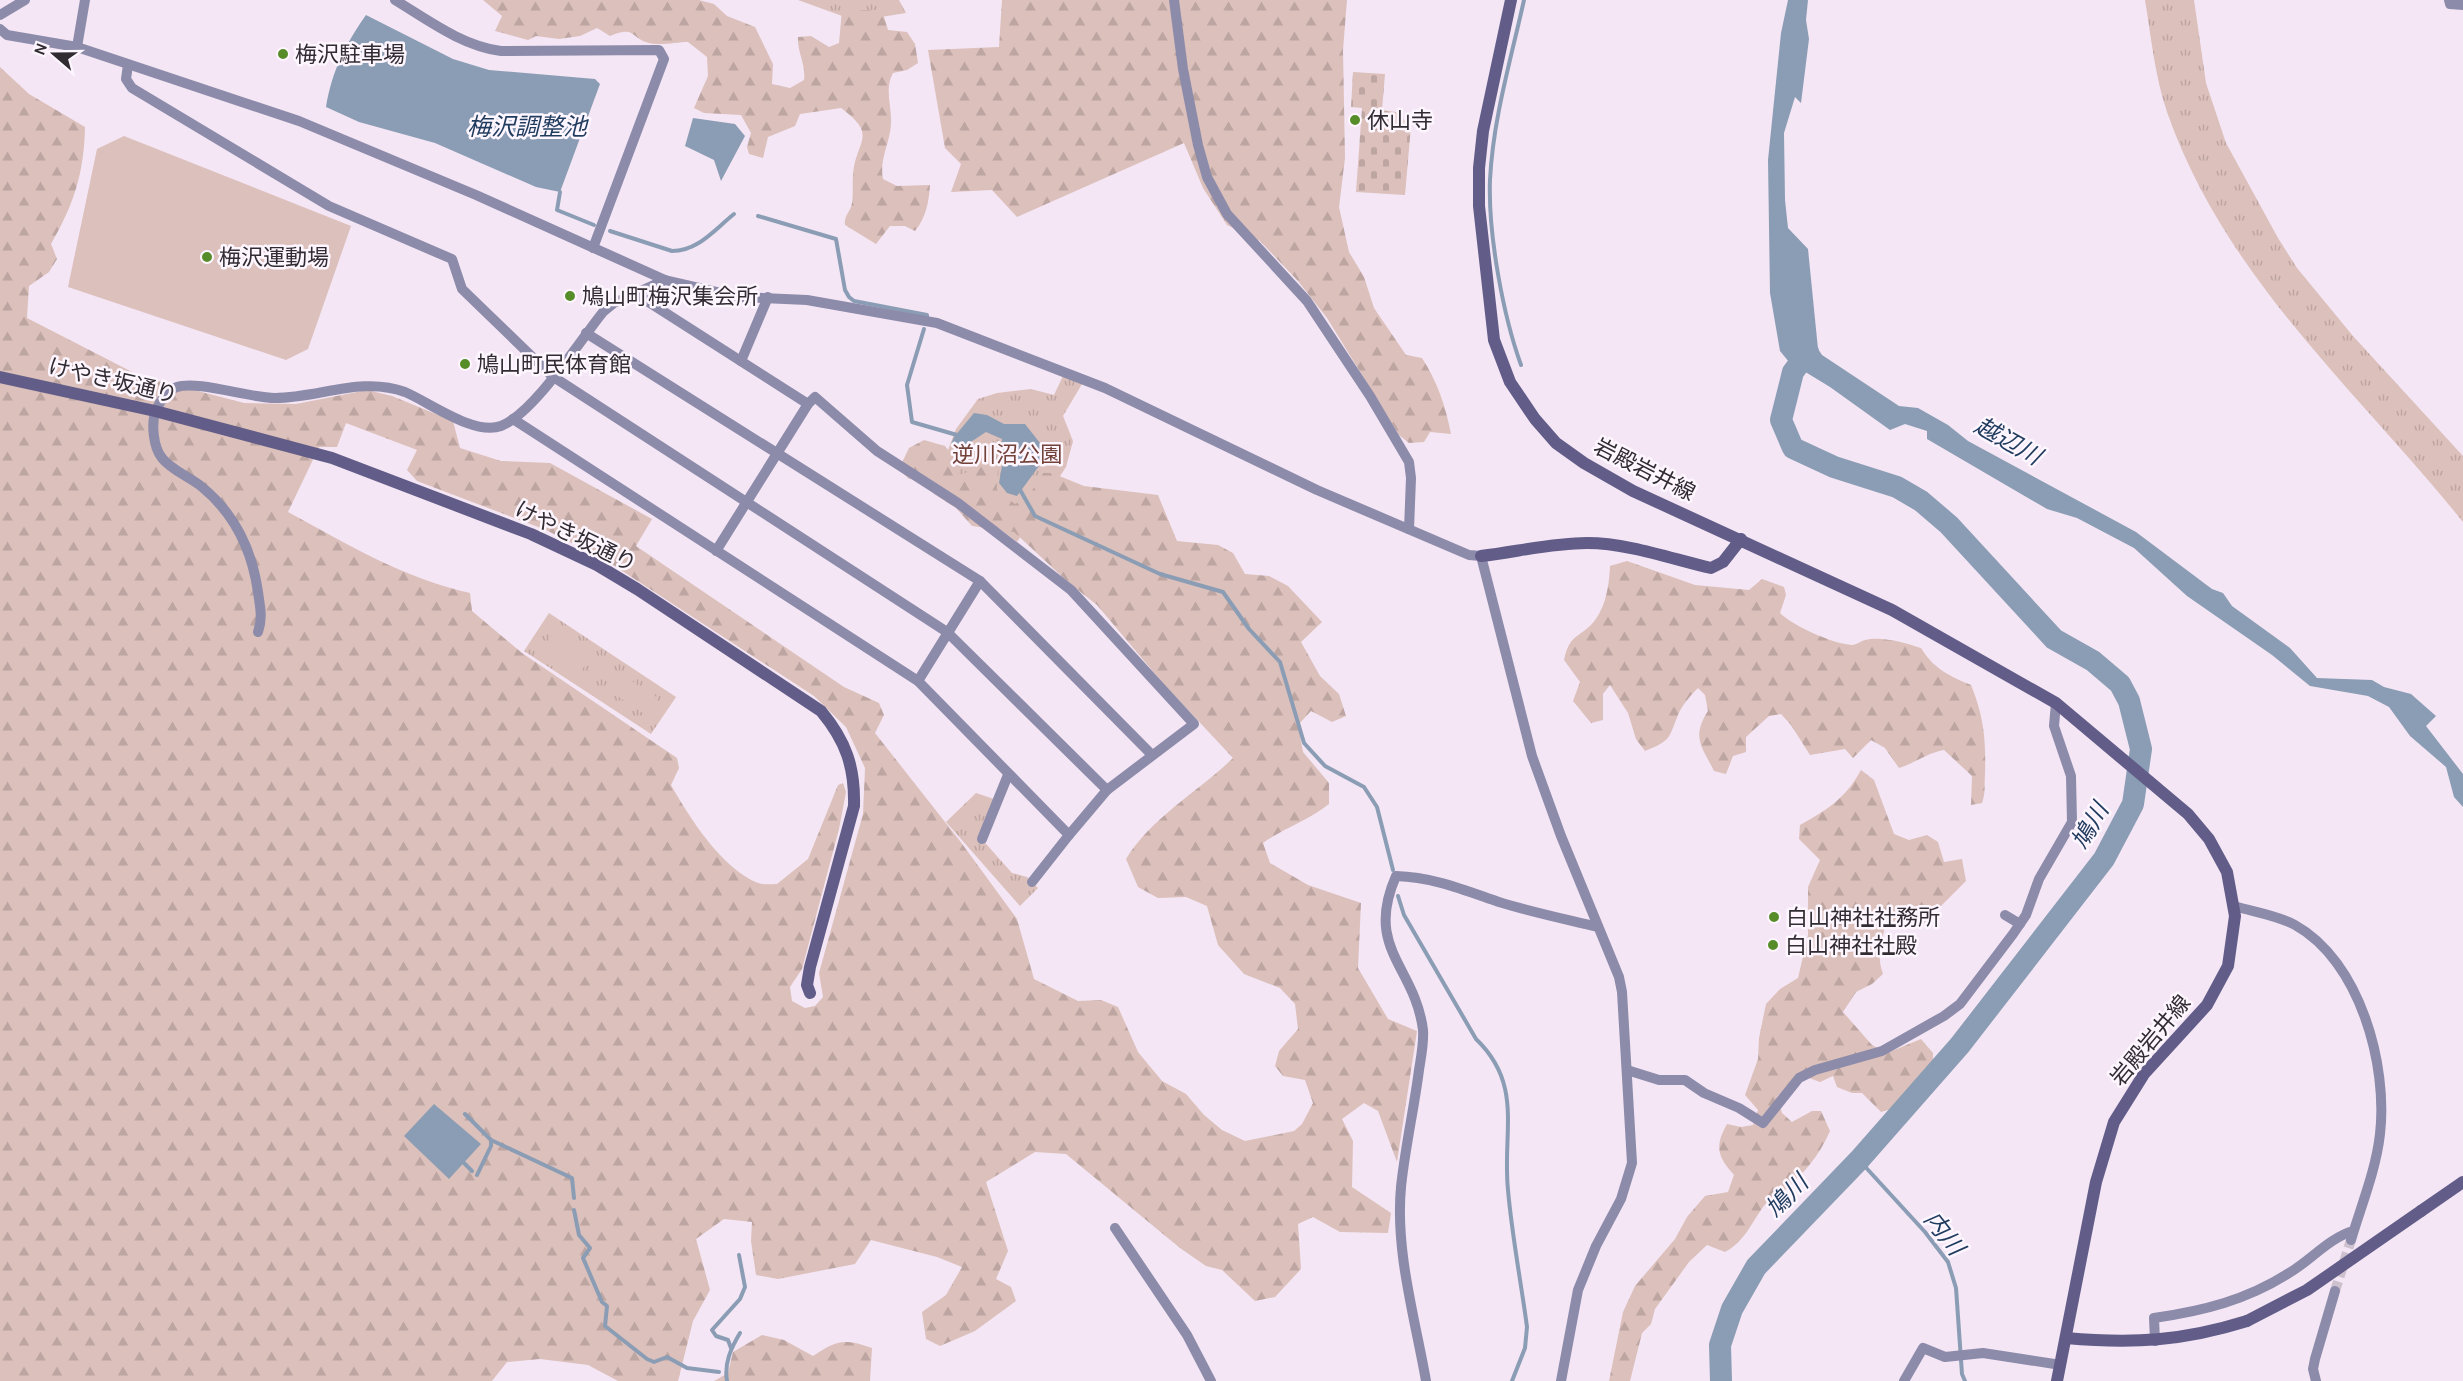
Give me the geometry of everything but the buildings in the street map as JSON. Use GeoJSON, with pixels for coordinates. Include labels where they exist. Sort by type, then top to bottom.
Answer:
{"type":"FeatureCollection","features":[{"type":"Feature","properties":{"kind":"street"},"geometry":{"type":"LineString","coordinates":[[0,15],[25,0]]}},
{"type":"Feature","properties":{"kind":"street"},"geometry":{"type":"LineString","coordinates":[[77,47],[85,0]]}},
{"type":"Feature","properties":{"kind":"street"},"geometry":{"type":"LineString","coordinates":[[395,0],[463,41],[484,49],[501,51],[659,50],[664,59],[593,248]]}},
{"type":"Feature","properties":{"kind":"street"},"geometry":{"type":"LineString","coordinates":[[1174,0],[1183,69],[1198,146],[1207,177],[1227,214],[1308,301],[1370,396],[1409,462],[1411,478],[1408,530]]}},
{"type":"Feature","properties":{"kind":"street","name":"岩殿岩井線"},"geometry":{"type":"LineString","coordinates":[[1511,0],[1483,131],[1479,168],[1479,206],[1494,340],[1510,382],[1535,419],[1556,443],[1584,463],[1633,491],[1892,610],[2056,703],[2188,814],[2209,839],[2227,872],[2234,906],[2234,933],[2222,980],[2207,1005],[2144,1074],[2114,1122],[2096,1182],[2057,1381]]}},
{"type":"Feature","properties":{"kind":"street"},"geometry":{"type":"LineString","coordinates":[[2449,0],[2450,4],[2463,5]]}},
{"type":"Feature","properties":{"kind":"street"},"geometry":{"type":"LineString","coordinates":[[0,29],[7,35],[77,47],[299,122],[476,195],[665,280],[728,296],[768,297],[841,304],[937,323],[1105,388],[1317,490],[1469,555],[1481,556],[1554,545],[1590,543],[1647,552],[1711,568],[1723,562],[1741,539]]}},
{"type":"Feature","properties":{"kind":"street"},"geometry":{"type":"LineString","coordinates":[[128,65],[126,79],[132,88],[328,206],[452,259],[462,289],[552,376],[947,632],[1107,790]]}},
{"type":"Feature","properties":{"kind":"street"},"geometry":{"type":"LineString","coordinates":[[258,632],[262,618],[249,550],[221,506],[202,487],[163,460],[154,440],[156,411],[168,392],[185,386],[274,398],[362,386],[388,386],[471,424],[494,428],[513,419],[532,403],[603,312],[614,303],[665,280]]}},
{"type":"Feature","properties":{"kind":"street"},"geometry":{"type":"LineString","coordinates":[[636,294],[808,404]]}},
{"type":"Feature","properties":{"kind":"street"},"geometry":{"type":"LineString","coordinates":[[741,361],[768,297]]}},
{"type":"Feature","properties":{"kind":"street"},"geometry":{"type":"LineString","coordinates":[[586,333],[980,580],[1152,755]]}},
{"type":"Feature","properties":{"kind":"street","name":"けやき坂通り"},"geometry":{"type":"LineString","coordinates":[[0,377],[156,411],[332,458],[531,534],[597,565],[637,589],[821,711],[836,729],[855,782],[854,806],[810,967],[807,985],[810,993]]}},
{"type":"Feature","properties":{"kind":"street"},"geometry":{"type":"LineString","coordinates":[[716,551],[808,404],[815,397],[886,458],[958,503],[1071,590],[1194,724],[1107,790],[1032,882]]}},
{"type":"Feature","properties":{"kind":"street"},"geometry":{"type":"LineString","coordinates":[[513,419],[918,681],[1069,835]]}},
{"type":"Feature","properties":{"kind":"street"},"geometry":{"type":"LineString","coordinates":[[1481,556],[1532,756],[1619,977],[1622,992],[1633,1147],[1628,1181],[1596,1246],[1578,1290],[1561,1381]]}},
{"type":"Feature","properties":{"kind":"street"},"geometry":{"type":"LineString","coordinates":[[918,681],[980,580]]}},
{"type":"Feature","properties":{"kind":"street"},"geometry":{"type":"LineString","coordinates":[[1627,1070],[1659,1080],[1685,1080],[1704,1094],[1739,1108],[1763,1123],[1799,1078],[1833,1064],[1882,1051],[1944,1016],[1960,1004],[2026,915],[2039,879],[2072,822],[2071,776],[2054,726],[2056,703]]}},
{"type":"Feature","properties":{"kind":"street"},"geometry":{"type":"LineString","coordinates":[[982,839],[1008,775]]}},
{"type":"Feature","properties":{"kind":"street"},"geometry":{"type":"LineString","coordinates":[[1426,1381],[1412,1312],[1401,1221],[1401,1187],[1412,1129],[1423,1035],[1418,1005],[1388,941],[1385,913],[1387,896],[1396,876],[1413,876],[1453,884],[1500,902],[1598,927]]}},
{"type":"Feature","properties":{"kind":"street"},"geometry":{"type":"LineString","coordinates":[[2155,1341],[2154,1318],[2200,1311],[2245,1296],[2296,1269],[2338,1235],[2352,1236],[2380,1137],[2382,1114],[2373,1047],[2362,1006],[2332,956],[2319,942],[2295,924],[2234,906]]}},
{"type":"Feature","properties":{"kind":"street"},"geometry":{"type":"LineString","coordinates":[[2005,915],[2020,924]]}},
{"type":"Feature","properties":{"kind":"street"},"geometry":{"type":"LineString","coordinates":[[2066,1338],[2155,1341],[2205,1334],[2247,1321],[2307,1290],[2463,1182]]}},
{"type":"Feature","properties":{"kind":"street"},"geometry":{"type":"LineString","coordinates":[[1115,1228],[1188,1335],[1211,1381]]}},
{"type":"Feature","properties":{"kind":"street"},"geometry":{"type":"LineString","coordinates":[[2316,1381],[2313,1369],[2314,1359],[2335,1292]]}},
{"type":"Feature","properties":{"kind":"street"},"geometry":{"type":"LineString","coordinates":[[1904,1381],[1923,1348],[1945,1357],[1983,1353],[2061,1365]]}},
{"type":"Feature","properties":{"kind":"green space"},"geometry":{"type":"Polygon","coordinates":[[[483,0],[699,0],[714,4],[727,16],[755,27],[773,64],[772,84],[790,88],[804,80],[798,37],[811,36],[829,47],[839,43],[842,10],[882,10],[888,30],[907,32],[915,44],[918,63],[907,70],[893,73],[890,79],[891,124],[882,165],[883,179],[897,186],[930,185],[928,203],[922,221],[915,231],[905,226],[890,226],[876,244],[845,225],[852,203],[853,174],[862,132],[853,117],[841,108],[800,114],[795,126],[768,137],[763,158],[749,154],[747,147],[751,133],[741,115],[704,113],[694,108],[708,76],[707,57],[688,42],[653,44],[629,32],[610,36],[597,28],[580,36],[559,39],[536,36],[528,40],[495,31],[502,16],[483,0]]]}},
{"type":"Feature","properties":{"kind":"green space"},"geometry":{"type":"Polygon","coordinates":[[[798,0],[899,0],[906,13],[856,21],[798,0]]]}},
{"type":"Feature","properties":{"kind":"green space"},"geometry":{"type":"Polygon","coordinates":[[[1002,0],[1347,0],[1343,50],[1345,158],[1339,207],[1349,252],[1364,277],[1374,308],[1406,355],[1422,358],[1440,394],[1451,434],[1430,432],[1424,442],[1409,443],[1399,435],[1327,318],[1298,281],[1260,241],[1227,225],[1203,188],[1184,143],[1017,217],[992,190],[951,192],[961,164],[945,148],[928,50],[999,47],[1002,0]]]}},
{"type":"Feature","properties":{"kind":"green space"},"geometry":{"type":"Polygon","coordinates":[[[2145,0],[2194,0],[2206,83],[2226,143],[2297,268],[2353,336],[2463,456],[2463,522],[2297,329],[2258,280],[2223,227],[2192,172],[2167,112],[2156,71],[2145,0]]]}},
{"type":"Feature","properties":{"kind":"green space"},"geometry":{"type":"Polygon","coordinates":[[[0,67],[29,94],[85,127],[80,174],[72,202],[51,244],[57,259],[49,272],[29,286],[27,318],[140,376],[244,403],[296,404],[367,390],[392,396],[453,421],[460,448],[501,461],[550,463],[652,519],[636,546],[844,687],[879,703],[884,715],[875,733],[960,841],[1017,919],[1034,979],[1078,1001],[1101,1000],[1118,1007],[1138,1052],[1162,1081],[1186,1094],[1204,1115],[1222,1130],[1245,1141],[1294,1131],[1302,1124],[1313,1103],[1305,1080],[1283,1076],[1275,1066],[1279,1051],[1298,1029],[1295,1004],[1280,988],[1244,974],[1218,945],[1207,906],[1186,897],[1158,898],[1138,887],[1126,859],[1149,830],[1233,758],[1161,681],[1097,605],[1069,583],[1014,532],[972,526],[956,508],[934,494],[926,480],[909,479],[899,469],[909,448],[924,440],[945,446],[955,459],[959,475],[974,470],[985,448],[995,451],[998,465],[997,490],[1015,504],[1030,496],[1040,473],[1052,473],[1084,486],[1158,495],[1177,541],[1218,545],[1233,553],[1245,574],[1269,576],[1288,586],[1322,622],[1301,642],[1320,676],[1339,694],[1346,716],[1332,722],[1311,711],[1298,725],[1303,752],[1329,783],[1329,804],[1263,843],[1270,863],[1308,885],[1361,903],[1358,968],[1388,1019],[1417,1031],[1397,1162],[1378,1111],[1364,1103],[1342,1119],[1353,1141],[1352,1187],[1391,1213],[1388,1233],[1340,1232],[1313,1217],[1298,1224],[1301,1269],[1275,1297],[1255,1301],[1222,1270],[1206,1266],[1180,1248],[1066,1154],[1035,1152],[986,1182],[1008,1251],[996,1279],[1011,1287],[1016,1301],[975,1331],[940,1346],[926,1339],[922,1312],[946,1295],[962,1267],[937,1257],[871,1240],[855,1264],[778,1279],[756,1275],[751,1241],[752,1222],[724,1219],[696,1239],[710,1290],[693,1321],[678,1381],[618,1381],[588,1365],[540,1359],[507,1362],[492,1381],[0,1381],[0,67]],[[346,423],[337,447],[319,447],[288,512],[354,548],[399,569],[445,587],[470,593],[472,611],[522,653],[677,758],[679,768],[671,785],[687,812],[719,854],[745,876],[758,883],[777,884],[808,859],[838,785],[843,783],[846,792],[839,829],[802,969],[790,987],[792,1001],[805,1008],[815,1006],[823,997],[819,973],[863,814],[865,768],[846,727],[814,696],[607,561],[546,530],[417,481],[407,470],[417,450],[346,423]]]}},
{"type":"Feature","properties":{"kind":"green space"},"geometry":{"type":"Polygon","coordinates":[[[1353,72],[1385,74],[1382,110],[1396,112],[1411,126],[1405,195],[1356,192],[1362,108],[1351,107],[1353,72]]]}},
{"type":"Feature","properties":{"kind":"green space","name":"梅沢運動場"},"geometry":{"type":"Polygon","coordinates":[[[124,136],[351,226],[308,349],[286,360],[68,287],[97,149],[124,136]]]}},
{"type":"Feature","properties":{"kind":"green space","name":"逆川沼公園"},"geometry":{"type":"Polygon","coordinates":[[[1063,376],[1082,384],[1063,416],[1073,441],[1066,467],[1017,542],[960,498],[948,450],[956,429],[978,399],[997,393],[1031,389],[1054,395],[1063,376]]]}},
{"type":"Feature","properties":{"kind":"green space"},"geometry":{"type":"Polygon","coordinates":[[[1627,561],[1695,585],[1749,590],[1762,579],[1784,587],[1786,595],[1780,613],[1814,634],[1844,644],[1852,645],[1865,640],[1879,639],[1921,648],[1942,671],[1971,685],[1979,708],[1984,739],[1985,788],[1982,803],[1971,805],[1972,776],[1944,750],[1899,768],[1885,748],[1871,740],[1853,758],[1845,749],[1810,755],[1791,725],[1781,714],[1769,716],[1746,737],[1746,752],[1733,756],[1726,774],[1714,771],[1700,742],[1700,728],[1708,711],[1705,695],[1698,688],[1682,708],[1668,738],[1645,751],[1636,739],[1628,713],[1610,685],[1603,694],[1603,720],[1591,723],[1573,701],[1580,682],[1564,660],[1572,641],[1592,624],[1601,611],[1608,589],[1610,566],[1627,561]]]}},
{"type":"Feature","properties":{"kind":"green space"},"geometry":{"type":"Polygon","coordinates":[[[549,613],[676,697],[651,734],[524,651],[549,613]]]}},
{"type":"Feature","properties":{"kind":"green space"},"geometry":{"type":"Polygon","coordinates":[[[554,632],[591,656],[580,673],[543,649],[554,632]]]}},
{"type":"Feature","properties":{"kind":"green space"},"geometry":{"type":"Polygon","coordinates":[[[621,674],[658,698],[646,715],[610,691],[621,674]]]}},
{"type":"Feature","properties":{"kind":"green space"},"geometry":{"type":"Polygon","coordinates":[[[1861,770],[1874,780],[1894,834],[1909,840],[1927,835],[1938,842],[1944,862],[1962,859],[1966,881],[1924,923],[1907,917],[1885,928],[1880,951],[1883,974],[1872,984],[1856,992],[1843,1012],[1872,1045],[1887,1053],[1921,1039],[1933,1053],[1933,1066],[1895,1108],[1881,1112],[1862,1093],[1852,1093],[1837,1087],[1833,1076],[1820,1082],[1798,1074],[1777,1097],[1782,1113],[1792,1122],[1812,1111],[1821,1111],[1830,1131],[1821,1148],[1799,1177],[1765,1204],[1747,1232],[1732,1248],[1725,1252],[1707,1245],[1689,1262],[1655,1309],[1651,1324],[1642,1333],[1630,1381],[1609,1381],[1623,1312],[1635,1286],[1675,1239],[1687,1217],[1705,1196],[1728,1192],[1734,1175],[1721,1157],[1720,1139],[1727,1124],[1741,1127],[1753,1125],[1758,1110],[1745,1095],[1758,1059],[1759,1038],[1766,1004],[1780,989],[1798,978],[1808,935],[1808,887],[1820,860],[1799,839],[1800,825],[1842,796],[1861,770]]]}},
{"type":"Feature","properties":{"kind":"green space"},"geometry":{"type":"Polygon","coordinates":[[[976,793],[994,799],[979,836],[1012,873],[1027,877],[1038,888],[1020,906],[946,822],[976,793]]]}},
{"type":"Feature","properties":{"kind":"green space"},"geometry":{"type":"Polygon","coordinates":[[[762,1335],[784,1340],[813,1356],[841,1342],[872,1348],[870,1381],[714,1381],[728,1373],[733,1352],[762,1335]]]}},
{"type":"Feature","properties":{"kind":"water"},"geometry":{"type":"Polygon","coordinates":[[[1788,0],[1808,0],[1806,20],[1809,39],[1801,103],[1795,97],[1784,133],[1785,200],[1788,228],[1808,249],[1818,349],[1822,355],[1899,406],[1918,408],[1948,425],[1968,441],[2136,532],[2212,589],[2223,593],[2232,606],[2290,648],[2317,678],[2372,680],[2384,687],[2411,694],[2436,716],[2426,726],[2463,774],[2463,807],[2454,797],[2446,767],[2410,736],[2389,707],[2368,696],[2310,686],[2272,655],[2187,596],[2134,548],[2077,518],[2047,509],[1927,439],[1927,431],[1905,424],[1890,430],[1830,387],[1789,362],[1780,351],[1770,293],[1768,160],[1781,33],[1788,0]]]}},
{"type":"Feature","properties":{"kind":"water","name":"梅沢調整池"},"geometry":{"type":"Polygon","coordinates":[[[366,15],[453,59],[489,70],[595,79],[600,84],[560,192],[536,187],[435,143],[359,122],[326,107],[340,59],[366,15]]]}},
{"type":"Feature","properties":{"kind":"water"},"geometry":{"type":"Polygon","coordinates":[[[693,118],[735,124],[745,136],[721,181],[714,160],[685,146],[693,118]]]}},
{"type":"Feature","properties":{"kind":"water"},"geometry":{"type":"Polygon","coordinates":[[[974,413],[987,415],[1004,424],[1025,424],[1044,448],[1039,466],[1017,496],[1007,493],[999,483],[1003,460],[1002,439],[986,432],[960,449],[951,444],[974,413]]]}},
{"type":"Feature","properties":{"kind":"water"},"geometry":{"type":"Polygon","coordinates":[[[434,1104],[481,1144],[449,1179],[404,1136],[434,1104]]]}},
{"type":"Feature","properties":{"kind":"waterway"},"geometry":{"type":"LineString","coordinates":[[1521,365],[1508,323],[1498,274],[1491,225],[1490,180],[1499,112],[1524,0]]}},
{"type":"Feature","properties":{"kind":"waterway"},"geometry":{"type":"LineString","coordinates":[[560,192],[557,210],[594,225]]}},
{"type":"Feature","properties":{"kind":"waterway"},"geometry":{"type":"LineString","coordinates":[[610,231],[672,251],[681,250],[698,244],[734,214]]}},
{"type":"Feature","properties":{"kind":"waterway"},"geometry":{"type":"LineString","coordinates":[[758,216],[836,239],[845,290],[854,301],[927,315],[927,318]]}},
{"type":"Feature","properties":{"kind":"waterway"},"geometry":{"type":"LineString","coordinates":[[924,329],[907,385],[912,422],[957,435]]}},
{"type":"Feature","properties":{"kind":"waterway","name":"鳩川"},"geometry":{"type":"LineString","coordinates":[[1721,1381],[1720,1345],[1732,1309],[1756,1267],[1859,1160],[1960,1045],[2104,859],[2133,804],[2141,749],[2129,701],[2120,684],[2093,661],[2054,639],[1949,525],[1921,501],[1897,487],[1834,467],[1793,448],[1781,420],[1793,372],[1808,352]]}},
{"type":"Feature","properties":{"kind":"waterway"},"geometry":{"type":"LineString","coordinates":[[1019,488],[1035,516],[1160,574],[1223,592],[1249,629],[1280,662],[1304,743],[1325,766],[1364,787],[1377,807],[1393,870]]}},
{"type":"Feature","properties":{"kind":"waterway"},"geometry":{"type":"LineString","coordinates":[[1398,896],[1404,915],[1476,1039],[1491,1056],[1506,1092],[1508,1190],[1527,1327],[1525,1348],[1512,1381]]}},
{"type":"Feature","properties":{"kind":"waterway"},"geometry":{"type":"LineString","coordinates":[[465,1114],[491,1140],[572,1178],[574,1198]]}},
{"type":"Feature","properties":{"kind":"waterway"},"geometry":{"type":"LineString","coordinates":[[477,1175],[491,1146],[491,1140]]}},
{"type":"Feature","properties":{"kind":"waterway","name":"内川"},"geometry":{"type":"LineString","coordinates":[[1859,1160],[1925,1232],[1948,1262],[1956,1288],[1962,1374],[1965,1381]]}},
{"type":"Feature","properties":{"kind":"waterway"},"geometry":{"type":"LineString","coordinates":[[464,1163],[472,1171]]}},
{"type":"Feature","properties":{"kind":"waterway"},"geometry":{"type":"LineString","coordinates":[[574,1210],[579,1235],[590,1248],[583,1258],[602,1302],[607,1306],[605,1326],[654,1362],[667,1357],[687,1368],[719,1372]]}},
{"type":"Feature","properties":{"kind":"waterway"},"geometry":{"type":"LineString","coordinates":[[731,1348],[728,1340],[716,1336],[712,1330],[740,1299],[745,1287],[739,1255]]}},
{"type":"Feature","properties":{"kind":"waterway"},"geometry":{"type":"LineString","coordinates":[[727,1381],[726,1368],[729,1356],[740,1333]]}},
{"type":"Feature","properties":{"kind":"tunnel"},"geometry":{"type":"LineString","coordinates":[[2335,1291],[2351,1240]]}},
{"type":"Feature","properties":{"kind":"place","name":"梅沢駐車場"},"geometry":{"type":"Point","coordinates":[283,54]}},
{"type":"Feature","properties":{"kind":"place","name":"休山寺"},"geometry":{"type":"Point","coordinates":[1355,120]}},
{"type":"Feature","properties":{"kind":"place","name":"梅沢運動場"},"geometry":{"type":"Point","coordinates":[207,257]}},
{"type":"Feature","properties":{"kind":"place","name":"鳩山町梅沢集会所"},"geometry":{"type":"Point","coordinates":[570,296]}},
{"type":"Feature","properties":{"kind":"place","name":"鳩山町民体育館"},"geometry":{"type":"Point","coordinates":[465,364]}},
{"type":"Feature","properties":{"kind":"place","name":"白山神社社務所"},"geometry":{"type":"Point","coordinates":[1774,917]}},
{"type":"Feature","properties":{"kind":"place","name":"白山神社社殿"},"geometry":{"type":"Point","coordinates":[1773,945]}},
{"type":"Feature","properties":{"kind":"water label","name":"越辺川"},"geometry":{"type":"Point","coordinates":[2008,441]}}]}
